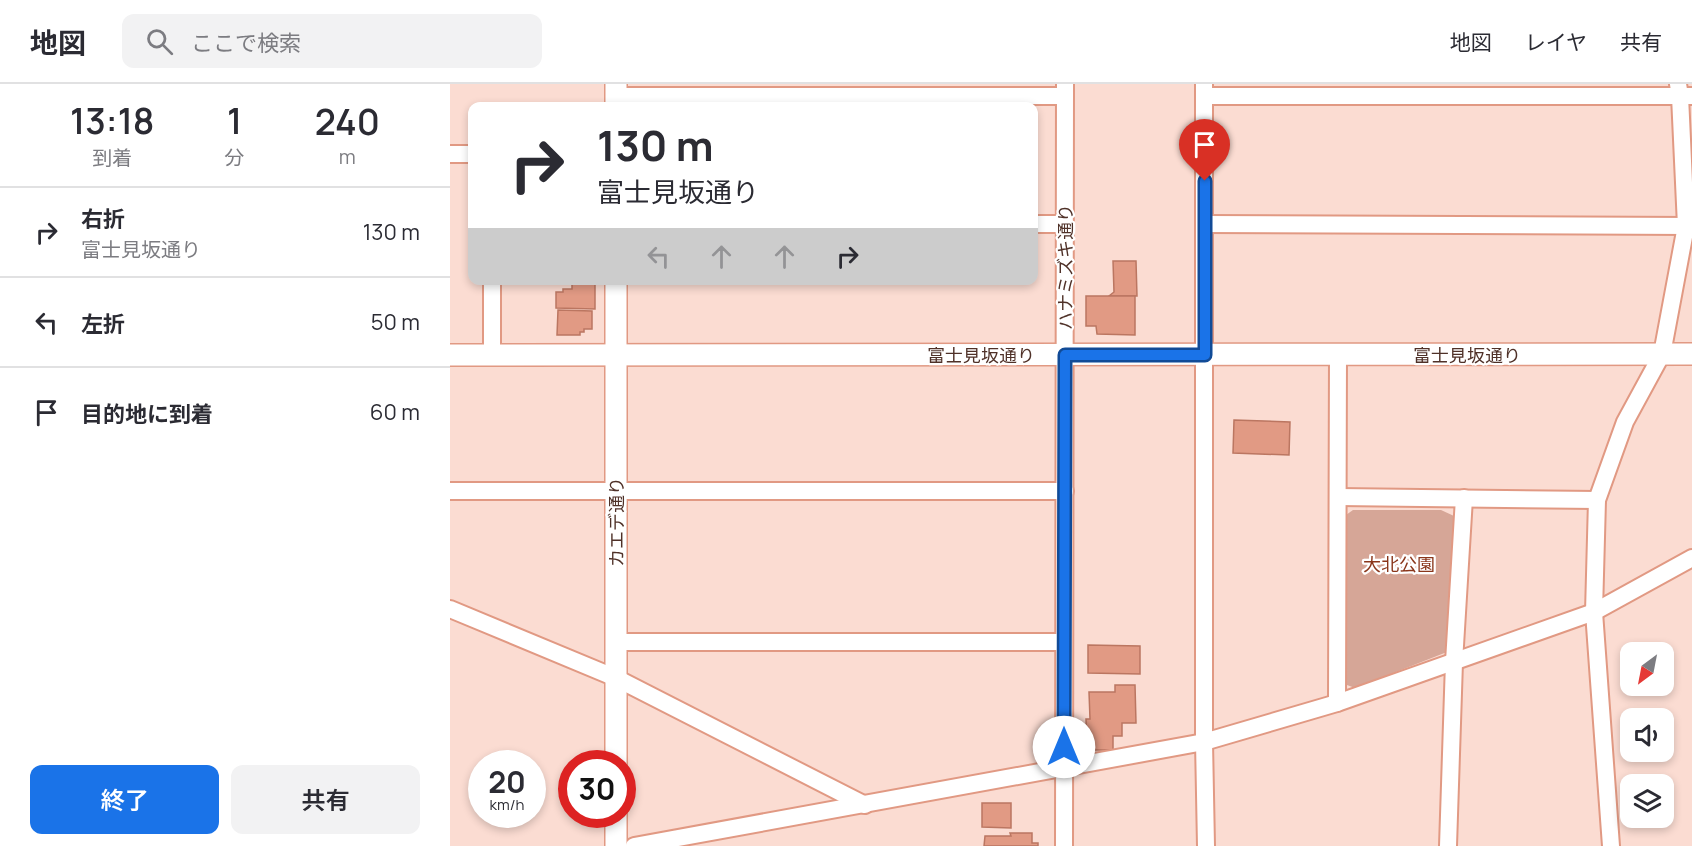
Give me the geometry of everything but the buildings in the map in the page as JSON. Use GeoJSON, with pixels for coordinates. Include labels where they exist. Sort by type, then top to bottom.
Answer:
{"type":"FeatureCollection","features":[{"type":"Feature","properties":{"kind":"street"},"geometry":{"type":"LineString","coordinates":[[616,95],[1065,90]]}},
{"type":"Feature","properties":{"kind":"street","name":"ハナミズキ通り"},"geometry":{"type":"LineString","coordinates":[[1064,846],[1065,90]]}},
{"type":"Feature","properties":{"kind":"street"},"geometry":{"type":"LineString","coordinates":[[1206,846],[1204,90],[1683,92],[1689,226],[1662,354],[1625,422],[1597,500],[1594,612],[1611,846]]}},
{"type":"Feature","properties":{"kind":"street"},"geometry":{"type":"LineString","coordinates":[[450,154],[468,154]]}},
{"type":"Feature","properties":{"kind":"street"},"geometry":{"type":"LineString","coordinates":[[1038,224],[1065,224]]}},
{"type":"Feature","properties":{"kind":"street"},"geometry":{"type":"LineString","coordinates":[[1205,224],[1689,226]]}},
{"type":"Feature","properties":{"kind":"street"},"geometry":{"type":"LineString","coordinates":[[492,285],[492,355]]}},
{"type":"Feature","properties":{"kind":"street","name":"カエデ通り"},"geometry":{"type":"LineString","coordinates":[[616,285],[616,750]]}},
{"type":"Feature","properties":{"kind":"street","name":"富士見坂通り"},"geometry":{"type":"LineString","coordinates":[[450,355],[1692,354]]}},
{"type":"Feature","properties":{"kind":"street"},"geometry":{"type":"LineString","coordinates":[[1337,703],[1338,356]]}},
{"type":"Feature","properties":{"kind":"street"},"geometry":{"type":"LineString","coordinates":[[450,490],[1065,491]]}},
{"type":"Feature","properties":{"kind":"street"},"geometry":{"type":"LineString","coordinates":[[1338,497],[1597,500]]}},
{"type":"Feature","properties":{"kind":"street"},"geometry":{"type":"LineString","coordinates":[[1448,846],[1454,662],[1464,498]]}},
{"type":"Feature","properties":{"kind":"street"},"geometry":{"type":"LineString","coordinates":[[634,846],[1204,742],[1337,703],[1594,612],[1692,558]]}},
{"type":"Feature","properties":{"kind":"street"},"geometry":{"type":"LineString","coordinates":[[450,609],[616,678],[865,805]]}},
{"type":"Feature","properties":{"kind":"street"},"geometry":{"type":"LineString","coordinates":[[616,642],[1064,642]]}},
{"type":"Feature","properties":{"kind":"street"},"geometry":{"type":"LineString","coordinates":[[616,828],[616,846]]}},
{"type":"Feature","properties":{"kind":"green space","name":"大北公園"},"geometry":{"type":"Polygon","coordinates":[[[1353,510],[1441,510],[1454,516],[1447,652],[1355,688],[1347,685],[1346,515],[1353,510]]]}},
{"type":"Feature","properties":{"kind":"route"},"geometry":{"type":"LineString","coordinates":[[1064,747],[1065,355],[1205,355],[1205,181]]}}]}
